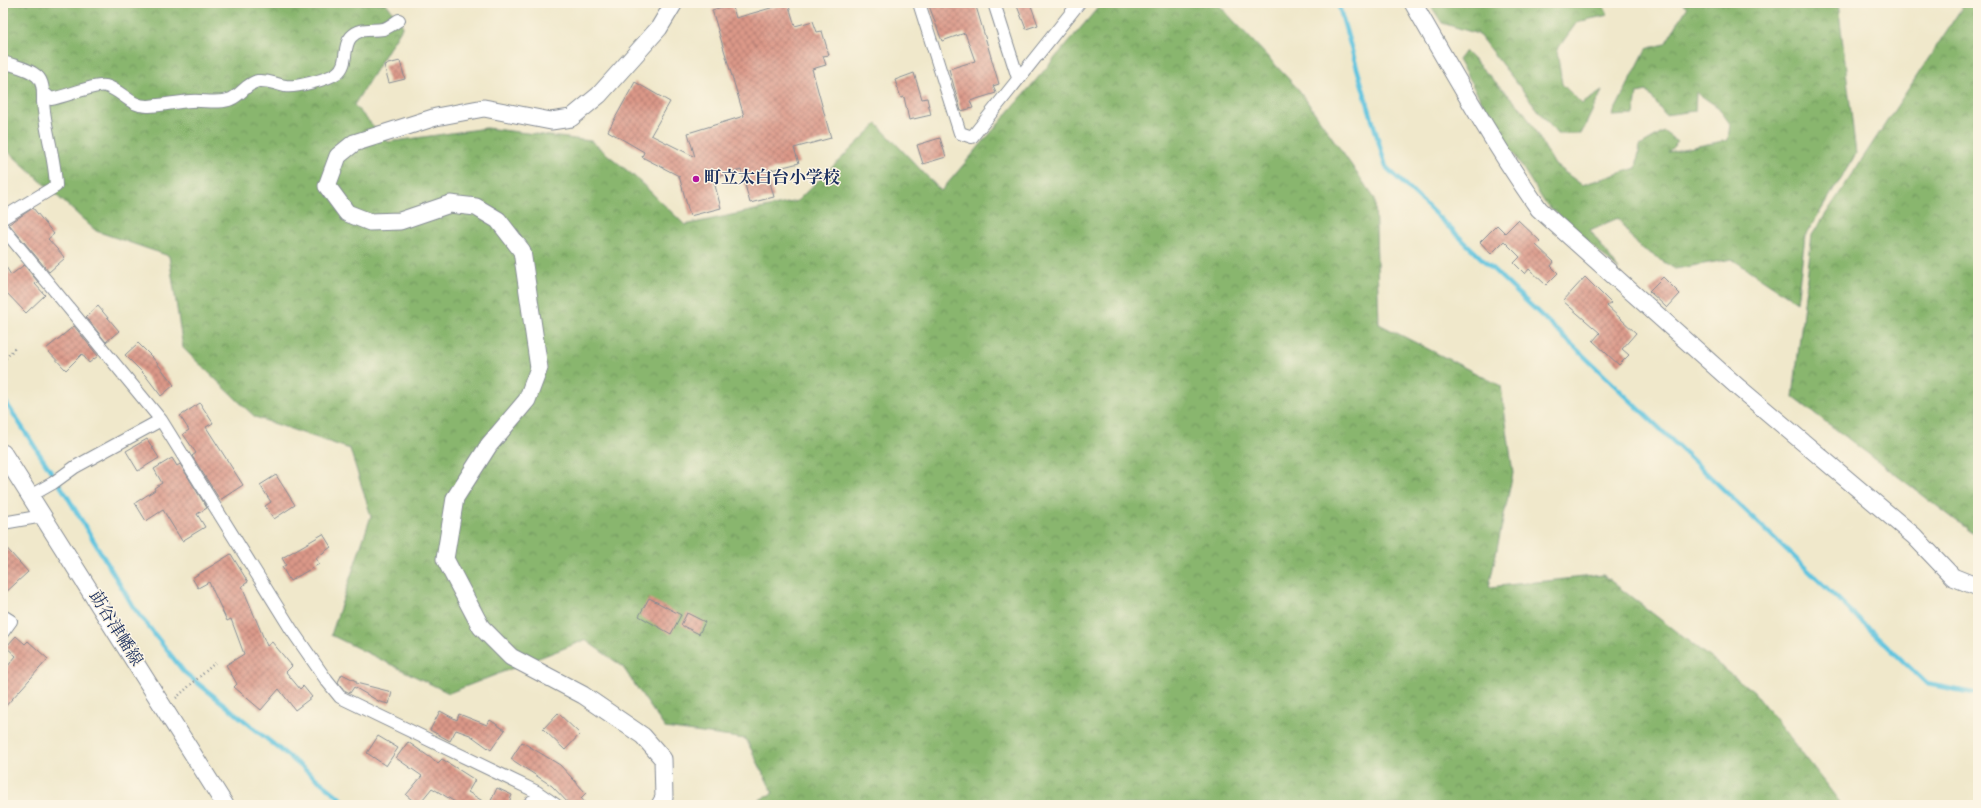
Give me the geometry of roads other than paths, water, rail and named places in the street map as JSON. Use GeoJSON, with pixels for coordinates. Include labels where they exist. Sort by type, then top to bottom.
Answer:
{"type":"FeatureCollection","features":[{"type":"Feature","properties":{"kind":"street"},"geometry":{"type":"LineString","coordinates":[[660,805],[664,798],[663,759],[643,736],[583,695],[511,657],[481,627],[446,559],[455,498],[489,445],[527,400],[539,368],[522,251],[498,220],[476,207],[450,204],[400,221],[370,222],[347,213],[326,186],[338,156],[354,143],[436,117],[484,108],[551,122],[571,118],[599,95],[654,34],[674,3]]}},
{"type":"Feature","properties":{"kind":"street"},"geometry":{"type":"LineString","coordinates":[[919,3],[960,133],[972,137],[1079,3]]}},
{"type":"Feature","properties":{"kind":"street"},"geometry":{"type":"LineString","coordinates":[[994,3],[1018,78]]}},
{"type":"Feature","properties":{"kind":"street"},"geometry":{"type":"LineString","coordinates":[[1413,3],[1464,92],[1514,173],[1539,209],[1739,388],[1914,536],[1953,577],[1978,587]]}},
{"type":"Feature","properties":{"kind":"street"},"geometry":{"type":"LineString","coordinates":[[43,92],[51,99],[65,97],[91,87],[106,86],[118,92],[130,102],[140,106],[191,101],[223,101],[231,99],[248,85],[257,82],[271,81],[285,86],[296,85],[313,82],[338,73],[345,62],[346,48],[350,38],[355,33],[367,30],[383,29],[399,20]]}},
{"type":"Feature","properties":{"kind":"street"},"geometry":{"type":"LineString","coordinates":[[3,62],[24,69],[38,76],[42,86],[44,110],[56,174],[56,186],[3,218]]}},
{"type":"Feature","properties":{"kind":"street"},"geometry":{"type":"LineString","coordinates":[[3,228],[161,420],[291,629],[340,697],[540,794],[556,805]]}},
{"type":"Feature","properties":{"kind":"street"},"geometry":{"type":"LineString","coordinates":[[30,496],[53,483],[75,467],[161,420]]}},
{"type":"Feature","properties":{"kind":"street","name":"莇谷津幡線"},"geometry":{"type":"LineString","coordinates":[[3,453],[225,805]]}},
{"type":"Feature","properties":{"kind":"street"},"geometry":{"type":"LineString","coordinates":[[3,523],[43,516]]}},
{"type":"Feature","properties":{"kind":"street"},"geometry":{"type":"LineString","coordinates":[[3,616],[11,621],[3,632]]}},
{"type":"Feature","properties":{"kind":"street"},"geometry":{"type":"LineString","coordinates":[[528,805],[540,794]]}},
{"type":"Feature","properties":{"kind":"waterway"},"geometry":{"type":"LineString","coordinates":[[1338,3],[1386,167],[1927,684],[1978,694]]}},
{"type":"Feature","properties":{"kind":"waterway"},"geometry":{"type":"LineString","coordinates":[[3,398],[67,496],[134,608],[184,672],[349,805]]}},
{"type":"Feature","properties":{"kind":"place","name":"町立太白台小学校"},"geometry":{"type":"Point","coordinates":[696,179]}}]}
